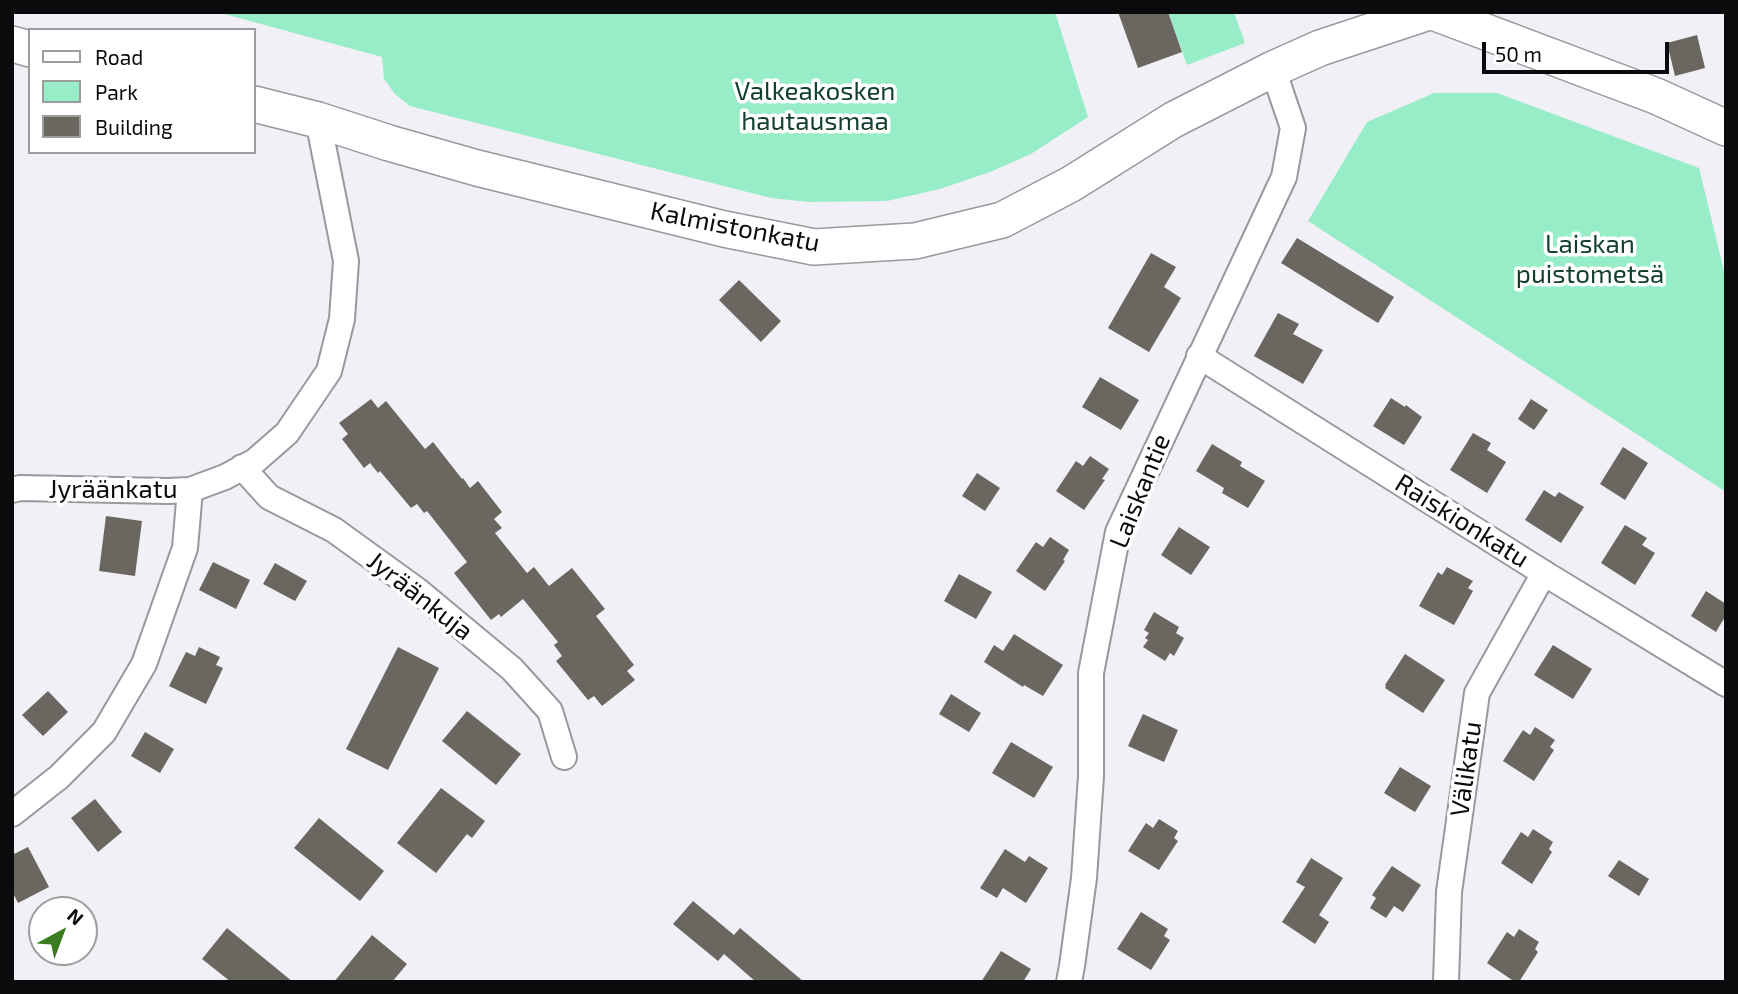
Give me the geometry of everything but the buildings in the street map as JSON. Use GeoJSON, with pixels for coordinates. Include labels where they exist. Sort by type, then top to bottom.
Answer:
{"type":"FeatureCollection","features":[{"type":"Feature","properties":{"kind":"street","name":"Kalmistonkatu"},"geometry":{"type":"LineString","coordinates":[[256,104],[318,120],[477,168],[724,229],[814,247],[915,241],[1002,219],[1071,184],[1173,120],[1273,69],[1320,48],[1431,12]]}},
{"type":"Feature","properties":{"kind":"street"},"geometry":{"type":"LineString","coordinates":[[1431,12],[1656,96],[1726,128]]}},
{"type":"Feature","properties":{"kind":"street","name":"Laiskantie"},"geometry":{"type":"LineString","coordinates":[[1069,982],[1084,878],[1091,776],[1091,673],[1118,532],[1284,177],[1293,128],[1273,69]]}},
{"type":"Feature","properties":{"kind":"street","name":"Jyräänkatu"},"geometry":{"type":"LineString","coordinates":[[12,490],[190,490],[225,477],[255,461],[287,433],[329,371],[342,320],[345,261],[318,120]]}},
{"type":"Feature","properties":{"kind":"street","name":"Raiskionkatu"},"geometry":{"type":"LineString","coordinates":[[1199,356],[1726,684]]}},
{"type":"Feature","properties":{"kind":"street","name":"Jyräänkuja"},"geometry":{"type":"LineString","coordinates":[[242,467],[269,497],[334,530],[417,590],[512,669],[550,711],[564,757]]}},
{"type":"Feature","properties":{"kind":"street"},"geometry":{"type":"LineString","coordinates":[[12,814],[59,777],[104,732],[144,664],[185,548],[190,490]]}},
{"type":"Feature","properties":{"kind":"street","name":"Välikatu"},"geometry":{"type":"LineString","coordinates":[[1446,982],[1449,892],[1477,693],[1544,573]]}},
{"type":"Feature","properties":{"kind":"green space","name":"Valkeakosken hautausmaa"},"geometry":{"type":"Polygon","coordinates":[[[217,12],[1055,12],[1088,117],[1031,154],[940,189],[887,201],[809,202],[771,198],[410,106],[395,94],[384,79],[382,57],[217,12]]]}},
{"type":"Feature","properties":{"kind":"green space"},"geometry":{"type":"Polygon","coordinates":[[[1168,12],[1234,12],[1245,43],[1187,65],[1168,12]]]}},
{"type":"Feature","properties":{"kind":"green space","name":"Laiskan puistometsä"},"geometry":{"type":"Polygon","coordinates":[[[1434,93],[1497,93],[1699,168],[1726,279],[1726,492],[1308,221],[1367,122],[1434,93]]]}}]}
